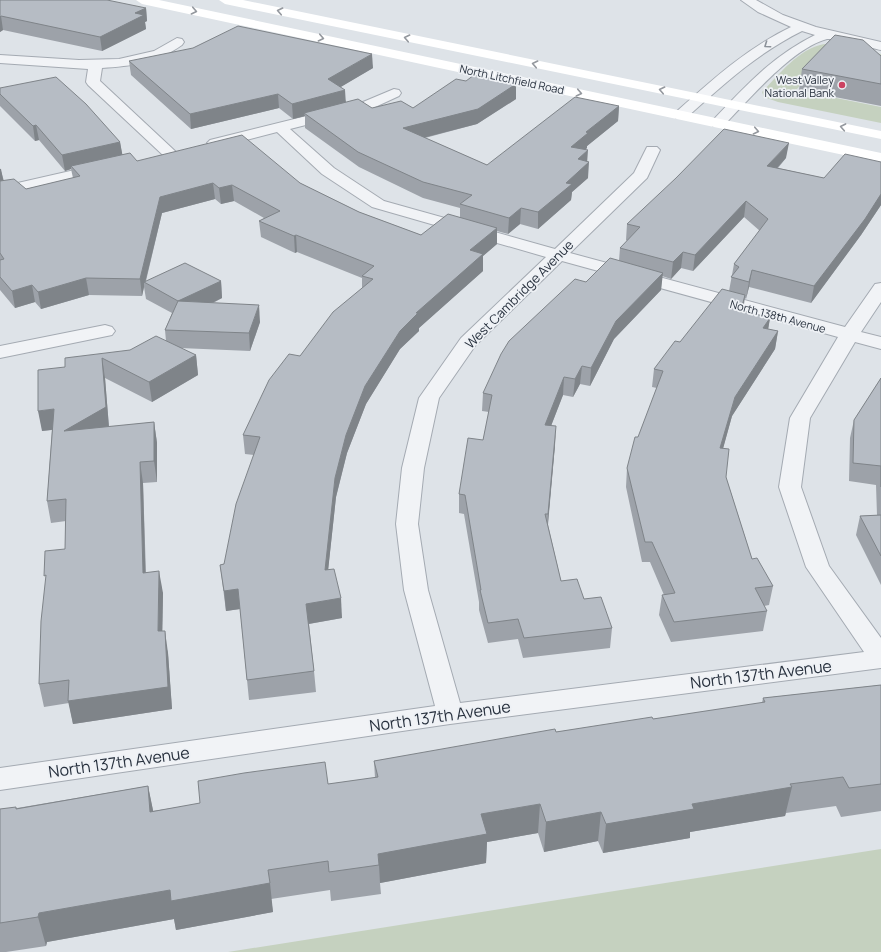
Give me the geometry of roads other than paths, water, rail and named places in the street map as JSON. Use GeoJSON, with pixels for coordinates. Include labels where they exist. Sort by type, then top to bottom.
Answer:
{"type":"FeatureCollection","features":[{"type":"Feature","properties":{"kind":"main road","name":"North Litchfield Road"},"geometry":{"type":"LineString","coordinates":[[142,0],[881,158]]}},
{"type":"Feature","properties":{"kind":"main road","name":"North Litchfield Road"},"geometry":{"type":"LineString","coordinates":[[225,0],[881,135]]}},
{"type":"Feature","properties":{"kind":"street"},"geometry":{"type":"LineString","coordinates":[[747,0],[782,20],[825,35],[881,46]]}},
{"type":"Feature","properties":{"kind":"street"},"geometry":{"type":"LineString","coordinates":[[681,115],[744,60],[772,41],[801,26]]}},
{"type":"Feature","properties":{"kind":"street"},"geometry":{"type":"LineString","coordinates":[[718,123],[774,66],[801,47],[825,35]]}},
{"type":"Feature","properties":{"kind":"street"},"geometry":{"type":"LineString","coordinates":[[0,59],[96,64],[134,61],[158,55],[177,42]]}},
{"type":"Feature","properties":{"kind":"street"},"geometry":{"type":"LineString","coordinates":[[96,64],[93,82],[170,154]]}},
{"type":"Feature","properties":{"kind":"street"},"geometry":{"type":"LineString","coordinates":[[199,147],[281,128],[368,105],[394,93]]}},
{"type":"Feature","properties":{"kind":"street","name":"North 138th Avenue"},"geometry":{"type":"LineString","coordinates":[[281,128],[328,171],[378,204],[557,255],[881,343]]}},
{"type":"Feature","properties":{"kind":"street"},"geometry":{"type":"LineString","coordinates":[[154,157],[184,150]]}},
{"type":"Feature","properties":{"kind":"street","name":"West Cambridge Avenue"},"geometry":{"type":"LineString","coordinates":[[450,714],[416,590],[407,524],[413,468],[429,398],[468,342],[641,175],[652,150]]}},
{"type":"Feature","properties":{"kind":"street"},"geometry":{"type":"LineString","coordinates":[[0,192],[116,166]]}},
{"type":"Feature","properties":{"kind":"street"},"geometry":{"type":"LineString","coordinates":[[881,288],[848,335],[800,418],[790,487],[818,567],[881,658]]}},
{"type":"Feature","properties":{"kind":"street"},"geometry":{"type":"LineString","coordinates":[[0,352],[105,331]]}},
{"type":"Feature","properties":{"kind":"street","name":"North 137th Avenue"},"geometry":{"type":"LineString","coordinates":[[0,779],[450,714],[881,658]]}},
{"type":"Feature","properties":{"kind":"place","name":"West Valley National Bank"},"geometry":{"type":"Point","coordinates":[842,85]}}]}
